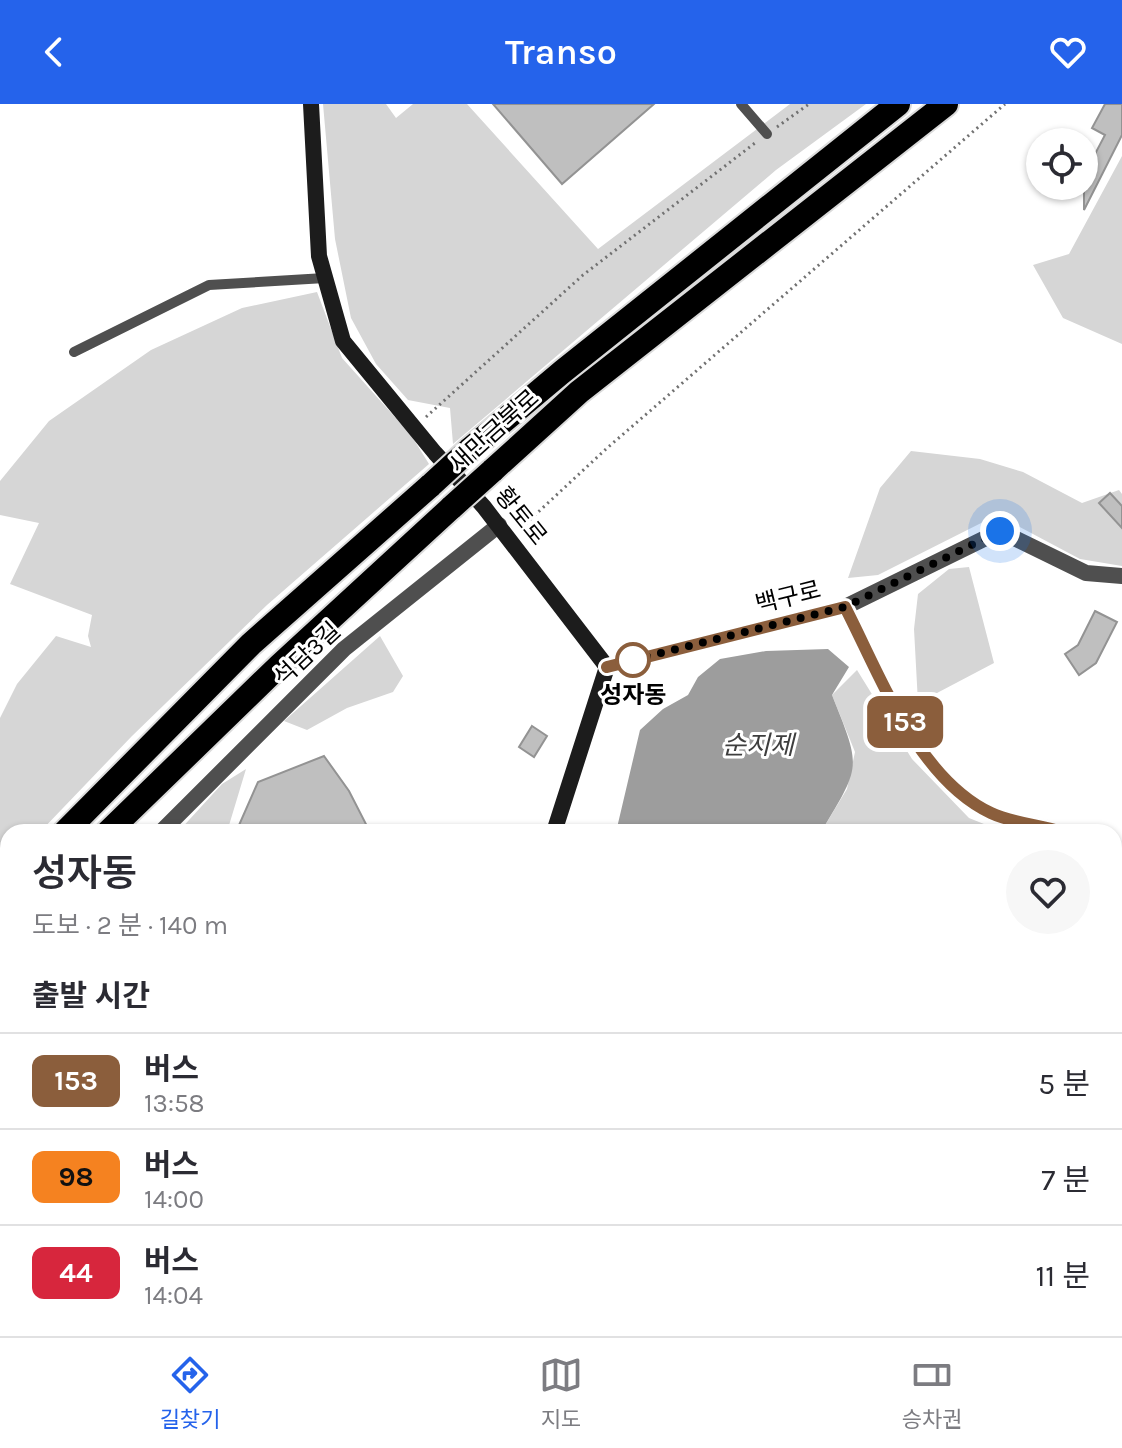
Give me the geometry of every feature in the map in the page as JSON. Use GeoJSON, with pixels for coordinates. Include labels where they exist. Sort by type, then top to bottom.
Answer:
{"type":"FeatureCollection","features":[{"type":"Feature","properties":{"kind":"highway","name":"새만금북로"},"geometry":{"type":"LineString","coordinates":[[73,824],[251,644],[469,450],[898,104]]}},
{"type":"Feature","properties":{"kind":"highway","name":"새만금북로"},"geometry":{"type":"LineString","coordinates":[[116,824],[279,666],[579,392],[946,104]]}},
{"type":"Feature","properties":{"kind":"main road","name":"황토로"},"geometry":{"type":"LineString","coordinates":[[311,104],[319,256],[343,341],[504,532],[607,667]]}},
{"type":"Feature","properties":{"kind":"main road","name":"백구로"},"geometry":{"type":"LineString","coordinates":[[607,667],[845,607],[915,741],[948,784],[992,813],[1033,824]]}},
{"type":"Feature","properties":{"kind":"main road"},"geometry":{"type":"LineString","coordinates":[[557,824],[607,667]]}},
{"type":"Feature","properties":{"kind":"street"},"geometry":{"type":"LineString","coordinates":[[845,607],[1000,531],[1086,573],[1122,576]]}},
{"type":"Feature","properties":{"kind":"street","name":"석담3길"},"geometry":{"type":"LineString","coordinates":[[169,824],[344,649],[504,532]]}},
{"type":"Feature","properties":{"kind":"lane"},"geometry":{"type":"LineString","coordinates":[[741,104],[767,134]]}},
{"type":"Feature","properties":{"kind":"lane"},"geometry":{"type":"LineString","coordinates":[[74,352],[209,285],[325,278]]}},
{"type":"Feature","properties":{"kind":"path"},"geometry":{"type":"LineString","coordinates":[[414,428],[583,275],[809,104]]}},
{"type":"Feature","properties":{"kind":"path"},"geometry":{"type":"LineString","coordinates":[[504,532],[606,449],[1005,104]]}},
{"type":"Feature","properties":{"kind":"shaded area"},"geometry":{"type":"Polygon","coordinates":[[[323,104],[386,104],[396,118],[413,104],[467,104],[598,249],[790,104],[866,104],[776,170],[453,444],[450,408],[408,400],[376,364],[351,318],[335,239],[323,104]]]}},
{"type":"Feature","properties":{"kind":"shaded area"},"geometry":{"type":"Polygon","coordinates":[[[1122,156],[1122,344],[1063,318],[1033,265],[1069,254],[1122,156]]]}},
{"type":"Feature","properties":{"kind":"shaded area"},"geometry":{"type":"Polygon","coordinates":[[[317,292],[342,358],[411,435],[429,464],[267,605],[132,736],[48,824],[0,824],[0,718],[17,684],[56,636],[91,647],[88,636],[92,615],[10,584],[39,523],[0,515],[0,481],[49,421],[151,350],[242,308],[317,292]]]}},
{"type":"Feature","properties":{"kind":"shaded area"},"geometry":{"type":"Polygon","coordinates":[[[911,451],[980,459],[1023,472],[1082,503],[1119,490],[1122,494],[1122,566],[1080,559],[997,515],[878,575],[848,578],[880,488],[911,451]]]}},
{"type":"Feature","properties":{"kind":"shaded area"},"geometry":{"type":"Polygon","coordinates":[[[969,567],[994,663],[918,703],[914,629],[918,594],[949,569],[969,567]]]}},
{"type":"Feature","properties":{"kind":"shaded area"},"geometry":{"type":"Polygon","coordinates":[[[380,636],[403,676],[393,692],[347,708],[307,730],[284,721],[380,636]]]}},
{"type":"Feature","properties":{"kind":"shaded area"},"geometry":{"type":"Polygon","coordinates":[[[857,670],[912,759],[969,818],[984,824],[826,824],[847,789],[855,752],[832,695],[857,670]]]}},
{"type":"Feature","properties":{"kind":"shaded area"},"geometry":{"type":"Polygon","coordinates":[[[246,769],[229,824],[185,824],[222,784],[246,769]]]}},
{"type":"Feature","properties":{"kind":"water","name":"순지제"},"geometry":{"type":"Polygon","coordinates":[[[828,649],[849,667],[832,695],[848,738],[853,765],[844,792],[826,824],[618,824],[640,730],[663,709],[688,695],[698,677],[720,659],[766,651],[828,649]]]}},
{"type":"Feature","properties":{"kind":"building"},"geometry":{"type":"Polygon","coordinates":[[[493,104],[654,104],[562,184],[493,104]]]}},
{"type":"Feature","properties":{"kind":"building"},"geometry":{"type":"Polygon","coordinates":[[[1105,104],[1122,104],[1122,135],[1098,182],[1098,148],[1105,135],[1098,128],[1092,128],[1105,104]]]}},
{"type":"Feature","properties":{"kind":"building"},"geometry":{"type":"Polygon","coordinates":[[[1110,493],[1122,506],[1122,528],[1099,503],[1110,493]]]}},
{"type":"Feature","properties":{"kind":"building"},"geometry":{"type":"Polygon","coordinates":[[[1095,611],[1117,622],[1096,663],[1079,675],[1065,654],[1078,645],[1095,611]]]}},
{"type":"Feature","properties":{"kind":"building"},"geometry":{"type":"Polygon","coordinates":[[[532,726],[547,736],[534,757],[519,747],[532,726]]]}},
{"type":"Feature","properties":{"kind":"building"},"geometry":{"type":"Polygon","coordinates":[[[324,756],[349,791],[366,824],[240,824],[258,782],[324,756]]]}},
{"type":"Feature","properties":{"kind":"bus line","name":"153"},"geometry":{"type":"LineString","coordinates":[[607,667],[845,607],[915,741],[948,784],[992,813],[1036,824]]}},
{"type":"Feature","properties":{"kind":"place","name":"성자동"},"geometry":{"type":"Point","coordinates":[633,660]}},
{"type":"Feature","properties":{"kind":"route"},"geometry":{"type":"LineString","coordinates":[[633,660],[845,607],[1000,531]]}}]}
